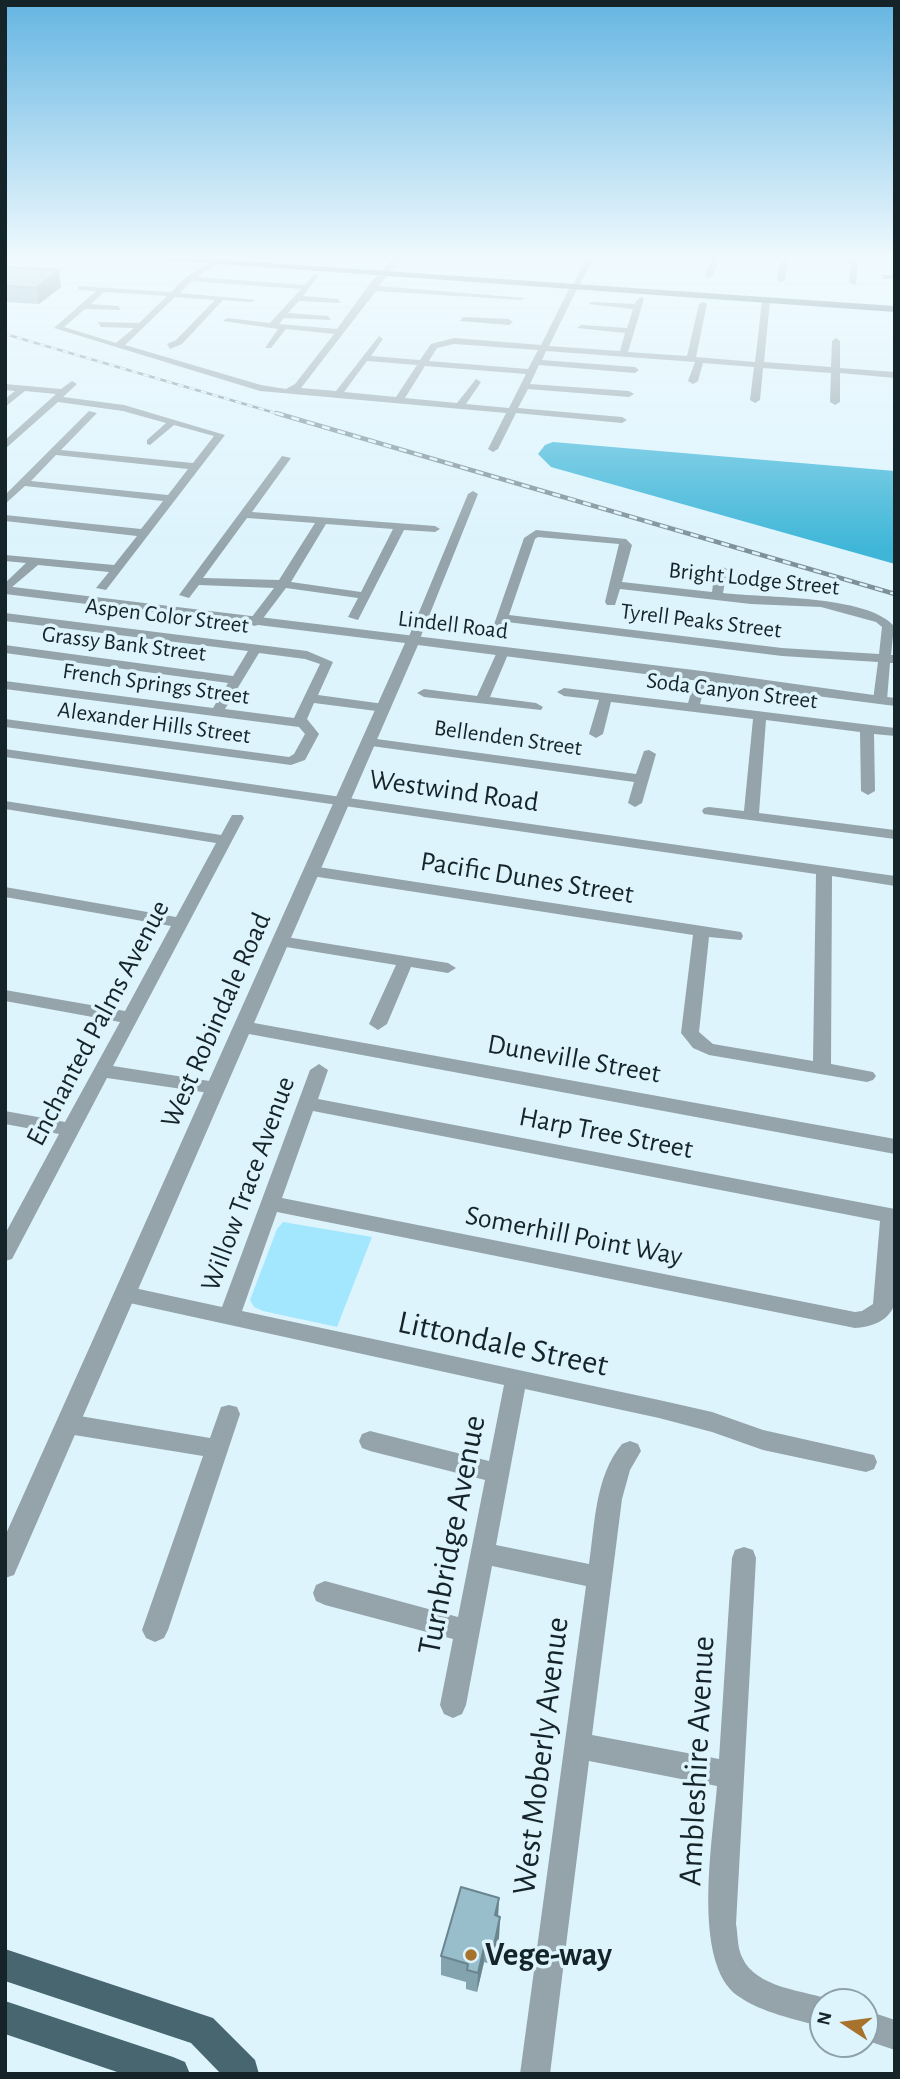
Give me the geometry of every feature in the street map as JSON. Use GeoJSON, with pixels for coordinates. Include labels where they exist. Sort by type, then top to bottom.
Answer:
{"type":"FeatureCollection","features":[{"type":"Feature","properties":{"kind":"main road"},"geometry":{"type":"LineString","coordinates":[[5,1965],[201,2030],[238,2073]]}},
{"type":"Feature","properties":{"kind":"main road"},"geometry":{"type":"LineString","coordinates":[[5,2017],[173,2074]]}},
{"type":"Feature","properties":{"kind":"street"},"geometry":{"type":"LineString","coordinates":[[146,355],[260,388],[622,420]]}},
{"type":"Feature","properties":{"kind":"street"},"geometry":{"type":"LineString","coordinates":[[289,391],[298,386],[322,355]]}},
{"type":"Feature","properties":{"kind":"street"},"geometry":{"type":"LineString","coordinates":[[337,396],[366,355]]}},
{"type":"Feature","properties":{"kind":"street"},"geometry":{"type":"LineString","coordinates":[[398,401],[428,355]]}},
{"type":"Feature","properties":{"kind":"street"},"geometry":{"type":"LineString","coordinates":[[494,449],[538,355]]}},
{"type":"Feature","properties":{"kind":"street"},"geometry":{"type":"LineString","coordinates":[[635,355],[895,375]]}},
{"type":"Feature","properties":{"kind":"street"},"geometry":{"type":"LineString","coordinates":[[693,380],[696,355]]}},
{"type":"Feature","properties":{"kind":"street"},"geometry":{"type":"LineString","coordinates":[[755,400],[762,355]]}},
{"type":"Feature","properties":{"kind":"street"},"geometry":{"type":"LineString","coordinates":[[835,355],[835,402]]}},
{"type":"Feature","properties":{"kind":"street"},"geometry":{"type":"LineString","coordinates":[[364,358],[422,363],[635,370]]}},
{"type":"Feature","properties":{"kind":"street"},"geometry":{"type":"LineString","coordinates":[[460,407],[477,382]]}},
{"type":"Feature","properties":{"kind":"street"},"geometry":{"type":"LineString","coordinates":[[524,386],[629,394]]}},
{"type":"Feature","properties":{"kind":"street"},"geometry":{"type":"LineString","coordinates":[[5,387],[68,388],[5,446]]}},
{"type":"Feature","properties":{"kind":"street"},"geometry":{"type":"LineString","coordinates":[[5,404],[23,388]]}},
{"type":"Feature","properties":{"kind":"street"},"geometry":{"type":"LineString","coordinates":[[53,401],[111,406],[220,435],[102,588]]}},
{"type":"Feature","properties":{"kind":"street"},"geometry":{"type":"LineString","coordinates":[[5,500],[92,413]]}},
{"type":"Feature","properties":{"kind":"street"},"geometry":{"type":"LineString","coordinates":[[150,442],[172,422]]}},
{"type":"Feature","properties":{"kind":"street"},"geometry":{"type":"LineString","coordinates":[[53,453],[197,467]]}},
{"type":"Feature","properties":{"kind":"street"},"geometry":{"type":"LineString","coordinates":[[185,595],[286,458]]}},
{"type":"Feature","properties":{"kind":"street"},"geometry":{"type":"LineString","coordinates":[[23,483],[171,499]]}},
{"type":"Feature","properties":{"kind":"street","name":"West Robindale Road"},"geometry":{"type":"LineString","coordinates":[[5,1566],[384,708],[474,494]]}},
{"type":"Feature","properties":{"kind":"street"},"geometry":{"type":"LineString","coordinates":[[245,515],[435,529]]}},
{"type":"Feature","properties":{"kind":"street"},"geometry":{"type":"LineString","coordinates":[[5,518],[144,533]]}},
{"type":"Feature","properties":{"kind":"street"},"geometry":{"type":"LineString","coordinates":[[254,622],[283,584],[322,521]]}},
{"type":"Feature","properties":{"kind":"street"},"geometry":{"type":"LineString","coordinates":[[354,617],[400,527]]}},
{"type":"Feature","properties":{"kind":"street"},"geometry":{"type":"LineString","coordinates":[[496,636],[530,538],[536,533],[622,541],[626,545],[611,602]]}},
{"type":"Feature","properties":{"kind":"street"},"geometry":{"type":"LineString","coordinates":[[5,558],[116,569]]}},
{"type":"Feature","properties":{"kind":"street"},"geometry":{"type":"LineString","coordinates":[[5,590],[35,561]]}},
{"type":"Feature","properties":{"kind":"street"},"geometry":{"type":"LineString","coordinates":[[717,596],[721,569]]}},
{"type":"Feature","properties":{"kind":"street"},"geometry":{"type":"LineString","coordinates":[[197,580],[283,584],[365,596]]}},
{"type":"Feature","properties":{"kind":"street","name":"Bright Lodge Street"},"geometry":{"type":"LineString","coordinates":[[615,585],[717,596],[822,603],[885,622],[888,626],[890,658]]}},
{"type":"Feature","properties":{"kind":"street","name":"Lindell Road"},"geometry":{"type":"LineString","coordinates":[[5,590],[702,675],[887,701]]}},
{"type":"Feature","properties":{"kind":"street","name":"Aspen Color Street"},"geometry":{"type":"LineString","coordinates":[[5,617],[324,659],[327,665],[310,698]]}},
{"type":"Feature","properties":{"kind":"street","name":"Tyrell Peaks Street"},"geometry":{"type":"LineString","coordinates":[[503,618],[782,652],[890,658]]}},
{"type":"Feature","properties":{"kind":"street"},"geometry":{"type":"LineString","coordinates":[[216,713],[256,648]]}},
{"type":"Feature","properties":{"kind":"street","name":"Grassy Bank Street"},"geometry":{"type":"LineString","coordinates":[[5,649],[237,680]]}},
{"type":"Feature","properties":{"kind":"street"},"geometry":{"type":"LineString","coordinates":[[482,700],[503,652]]}},
{"type":"Feature","properties":{"kind":"street"},"geometry":{"type":"LineString","coordinates":[[887,701],[890,658]]}},
{"type":"Feature","properties":{"kind":"street"},"geometry":{"type":"LineString","coordinates":[[693,707],[702,675]]}},
{"type":"Feature","properties":{"kind":"street","name":"French Springs Street"},"geometry":{"type":"LineString","coordinates":[[5,685],[301,723]]}},
{"type":"Feature","properties":{"kind":"street","name":"Soda Canyon Street"},"geometry":{"type":"LineString","coordinates":[[564,692],[895,732]]}},
{"type":"Feature","properties":{"kind":"street"},"geometry":{"type":"LineString","coordinates":[[424,693],[536,707]]}},
{"type":"Feature","properties":{"kind":"street"},"geometry":{"type":"LineString","coordinates":[[596,734],[606,697]]}},
{"type":"Feature","properties":{"kind":"street"},"geometry":{"type":"LineString","coordinates":[[301,723],[300,719],[310,698],[384,708]]}},
{"type":"Feature","properties":{"kind":"street"},"geometry":{"type":"LineString","coordinates":[[751,816],[760,716]]}},
{"type":"Feature","properties":{"kind":"street","name":"Alexander Hills Street"},"geometry":{"type":"LineString","coordinates":[[5,723],[275,760],[296,760],[312,734],[301,723]]}},
{"type":"Feature","properties":{"kind":"street"},"geometry":{"type":"LineString","coordinates":[[867,729],[869,791]]}},
{"type":"Feature","properties":{"kind":"street","name":"Bellenden Street"},"geometry":{"type":"LineString","coordinates":[[369,742],[642,779]]}},
{"type":"Feature","properties":{"kind":"street","name":"Westwind Road"},"geometry":{"type":"LineString","coordinates":[[5,753],[895,881]]}},
{"type":"Feature","properties":{"kind":"street"},"geometry":{"type":"LineString","coordinates":[[635,803],[649,754]]}},
{"type":"Feature","properties":{"kind":"street"},"geometry":{"type":"LineString","coordinates":[[5,805],[226,840]]}},
{"type":"Feature","properties":{"kind":"street"},"geometry":{"type":"LineString","coordinates":[[709,811],[895,835]]}},
{"type":"Feature","properties":{"kind":"street","name":"Enchanted Palms Avenue"},"geometry":{"type":"LineString","coordinates":[[5,1253],[237,818]]}},
{"type":"Feature","properties":{"kind":"street","name":"Pacific Dunes Street"},"geometry":{"type":"LineString","coordinates":[[312,871],[735,936]]}},
{"type":"Feature","properties":{"kind":"street"},"geometry":{"type":"LineString","coordinates":[[822,1068],[824,871]]}},
{"type":"Feature","properties":{"kind":"street"},"geometry":{"type":"LineString","coordinates":[[5,892],[182,923]]}},
{"type":"Feature","properties":{"kind":"street"},"geometry":{"type":"LineString","coordinates":[[702,931],[690,1033],[699,1044],[709,1049],[867,1076]]}},
{"type":"Feature","properties":{"kind":"street"},"geometry":{"type":"LineString","coordinates":[[281,942],[448,968]]}},
{"type":"Feature","properties":{"kind":"street"},"geometry":{"type":"LineString","coordinates":[[378,1024],[406,961]]}},
{"type":"Feature","properties":{"kind":"street"},"geometry":{"type":"LineString","coordinates":[[5,995],[131,1018]]}},
{"type":"Feature","properties":{"kind":"street","name":"Duneville Street"},"geometry":{"type":"LineString","coordinates":[[243,1027],[895,1147]]}},
{"type":"Feature","properties":{"kind":"street","name":"Willow Trace Avenue"},"geometry":{"type":"LineString","coordinates":[[229,1317],[319,1070]]}},
{"type":"Feature","properties":{"kind":"street"},"geometry":{"type":"LineString","coordinates":[[103,1071],[216,1088]]}},
{"type":"Feature","properties":{"kind":"street","name":"Harp Tree Street"},"geometry":{"type":"LineString","coordinates":[[307,1103],[892,1217]]}},
{"type":"Feature","properties":{"kind":"street"},"geometry":{"type":"LineString","coordinates":[[5,1117],[71,1130]]}},
{"type":"Feature","properties":{"kind":"street","name":"Somerhill Point Way"},"geometry":{"type":"LineString","coordinates":[[270,1203],[836,1317],[866,1319],[883,1308],[886,1299],[892,1217]]}},
{"type":"Feature","properties":{"kind":"street","name":"Littondale Street"},"geometry":{"type":"LineString","coordinates":[[125,1294],[659,1409],[712,1422],[763,1440],[866,1462]]}},
{"type":"Feature","properties":{"kind":"street","name":"Turnbridge Avenue"},"geometry":{"type":"LineString","coordinates":[[453,1704],[516,1379]]}},
{"type":"Feature","properties":{"kind":"street"},"geometry":{"type":"LineString","coordinates":[[155,1630],[229,1414]]}},
{"type":"Feature","properties":{"kind":"street"},"geometry":{"type":"LineString","coordinates":[[68,1424],[217,1449]]}},
{"type":"Feature","properties":{"kind":"street"},"geometry":{"type":"LineString","coordinates":[[370,1441],[498,1473]]}},
{"type":"Feature","properties":{"kind":"street","name":"West Moberly Avenue"},"geometry":{"type":"LineString","coordinates":[[535,2074],[615,1475],[622,1459],[630,1451]]}},
{"type":"Feature","properties":{"kind":"street"},"geometry":{"type":"LineString","coordinates":[[482,1553],[600,1577]]}},
{"type":"Feature","properties":{"kind":"street","name":"Ambleshire Avenue"},"geometry":{"type":"LineString","coordinates":[[744,1558],[722,1924],[731,1967],[756,1991],[809,2008]]}},
{"type":"Feature","properties":{"kind":"street"},"geometry":{"type":"LineString","coordinates":[[325,1592],[467,1631]]}},
{"type":"Feature","properties":{"kind":"street"},"geometry":{"type":"LineString","coordinates":[[578,1746],[731,1775]]}},
{"type":"Feature","properties":{"kind":"shaded area"},"geometry":{"type":"Polygon","coordinates":[[[553,442],[895,471],[895,564],[551,467],[538,454],[545,445],[553,442]]]}},
{"type":"Feature","properties":{"kind":"shaded area"},"geometry":{"type":"Polygon","coordinates":[[[283,1222],[372,1237],[337,1327],[263,1311],[254,1307],[250,1300],[277,1229],[283,1222]]]}},
{"type":"Feature","properties":{"kind":"building","name":"Vege-way"},"geometry":{"type":"Polygon","coordinates":[[[461,1887],[499,1898],[495,1915],[500,1917],[494,1945],[485,1943],[478,1973],[467,1970],[468,1964],[441,1956],[461,1887]]]}},
{"type":"Feature","properties":{"kind":"railway"},"geometry":{"type":"LineString","coordinates":[[77,355],[282,415]]}},
{"type":"Feature","properties":{"kind":"railway"},"geometry":{"type":"LineString","coordinates":[[276,413],[895,594]]}},
{"type":"Feature","properties":{"kind":"place","name":"Vege-way"},"geometry":{"type":"Point","coordinates":[471,1955]}}]}
